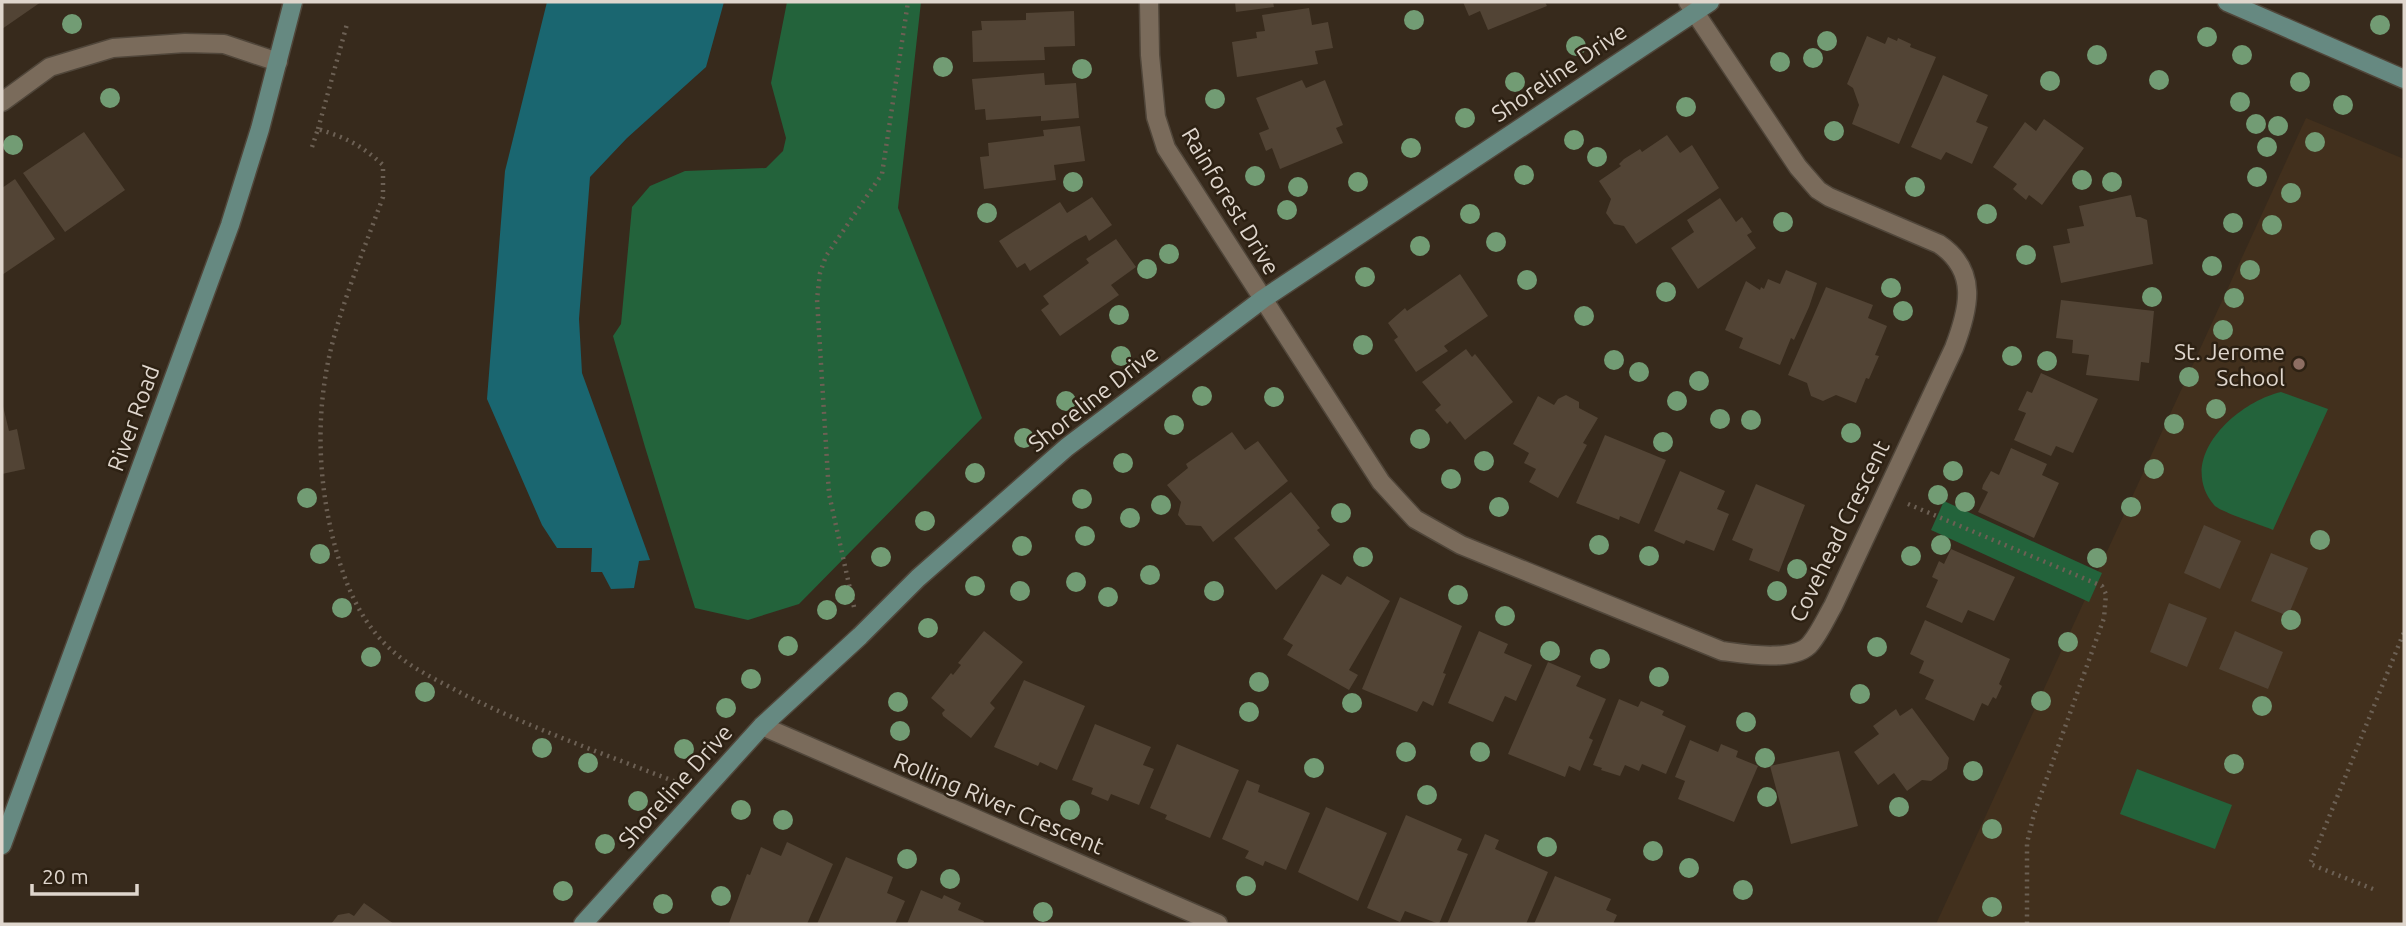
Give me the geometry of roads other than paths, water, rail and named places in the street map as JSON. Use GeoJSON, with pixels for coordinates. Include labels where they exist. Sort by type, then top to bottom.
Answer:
{"type":"FeatureCollection","features":[{"type":"Feature","properties":{"kind":"street","name":"River Road"},"geometry":{"type":"LineString","coordinates":[[2,845],[230,225],[293,2]]}},
{"type":"Feature","properties":{"kind":"street","name":"Rainforest Drive"},"geometry":{"type":"LineString","coordinates":[[1149,2],[1150,55],[1156,117],[1166,148],[1263,299]]}},
{"type":"Feature","properties":{"kind":"street"},"geometry":{"type":"LineString","coordinates":[[2227,2],[2404,79]]}},
{"type":"Feature","properties":{"kind":"street","name":"Shoreline Drive"},"geometry":{"type":"LineString","coordinates":[[583,924],[762,726],[860,636],[918,578],[1067,447],[1263,299],[1697,5]]}},
{"type":"Feature","properties":{"kind":"street","name":"Covehead Crescent"},"geometry":{"type":"LineString","coordinates":[[1263,299],[1381,482],[1415,519],[1461,545],[1722,651],[1763,656],[1786,655],[1810,646],[1833,606],[1961,330],[1969,295],[1963,272],[1951,252],[1939,243],[1818,190],[1798,167],[1697,5]]}},
{"type":"Feature","properties":{"kind":"street"},"geometry":{"type":"LineString","coordinates":[[2,102],[50,67],[113,48],[185,43],[224,44],[278,62]]}},
{"type":"Feature","properties":{"kind":"street","name":"Rolling River Crescent"},"geometry":{"type":"LineString","coordinates":[[762,726],[1218,924]]}},
{"type":"Feature","properties":{"kind":"water"},"geometry":{"type":"Polygon","coordinates":[[[547,2],[724,2],[706,67],[627,138],[590,177],[579,319],[582,373],[650,560],[639,561],[634,588],[611,589],[602,572],[591,572],[592,548],[557,548],[542,525],[487,399],[505,171],[547,2]]]}},
{"type":"Feature","properties":{"kind":"place","name":"St. Jerome School"},"geometry":{"type":"Point","coordinates":[2299,364]}}]}
